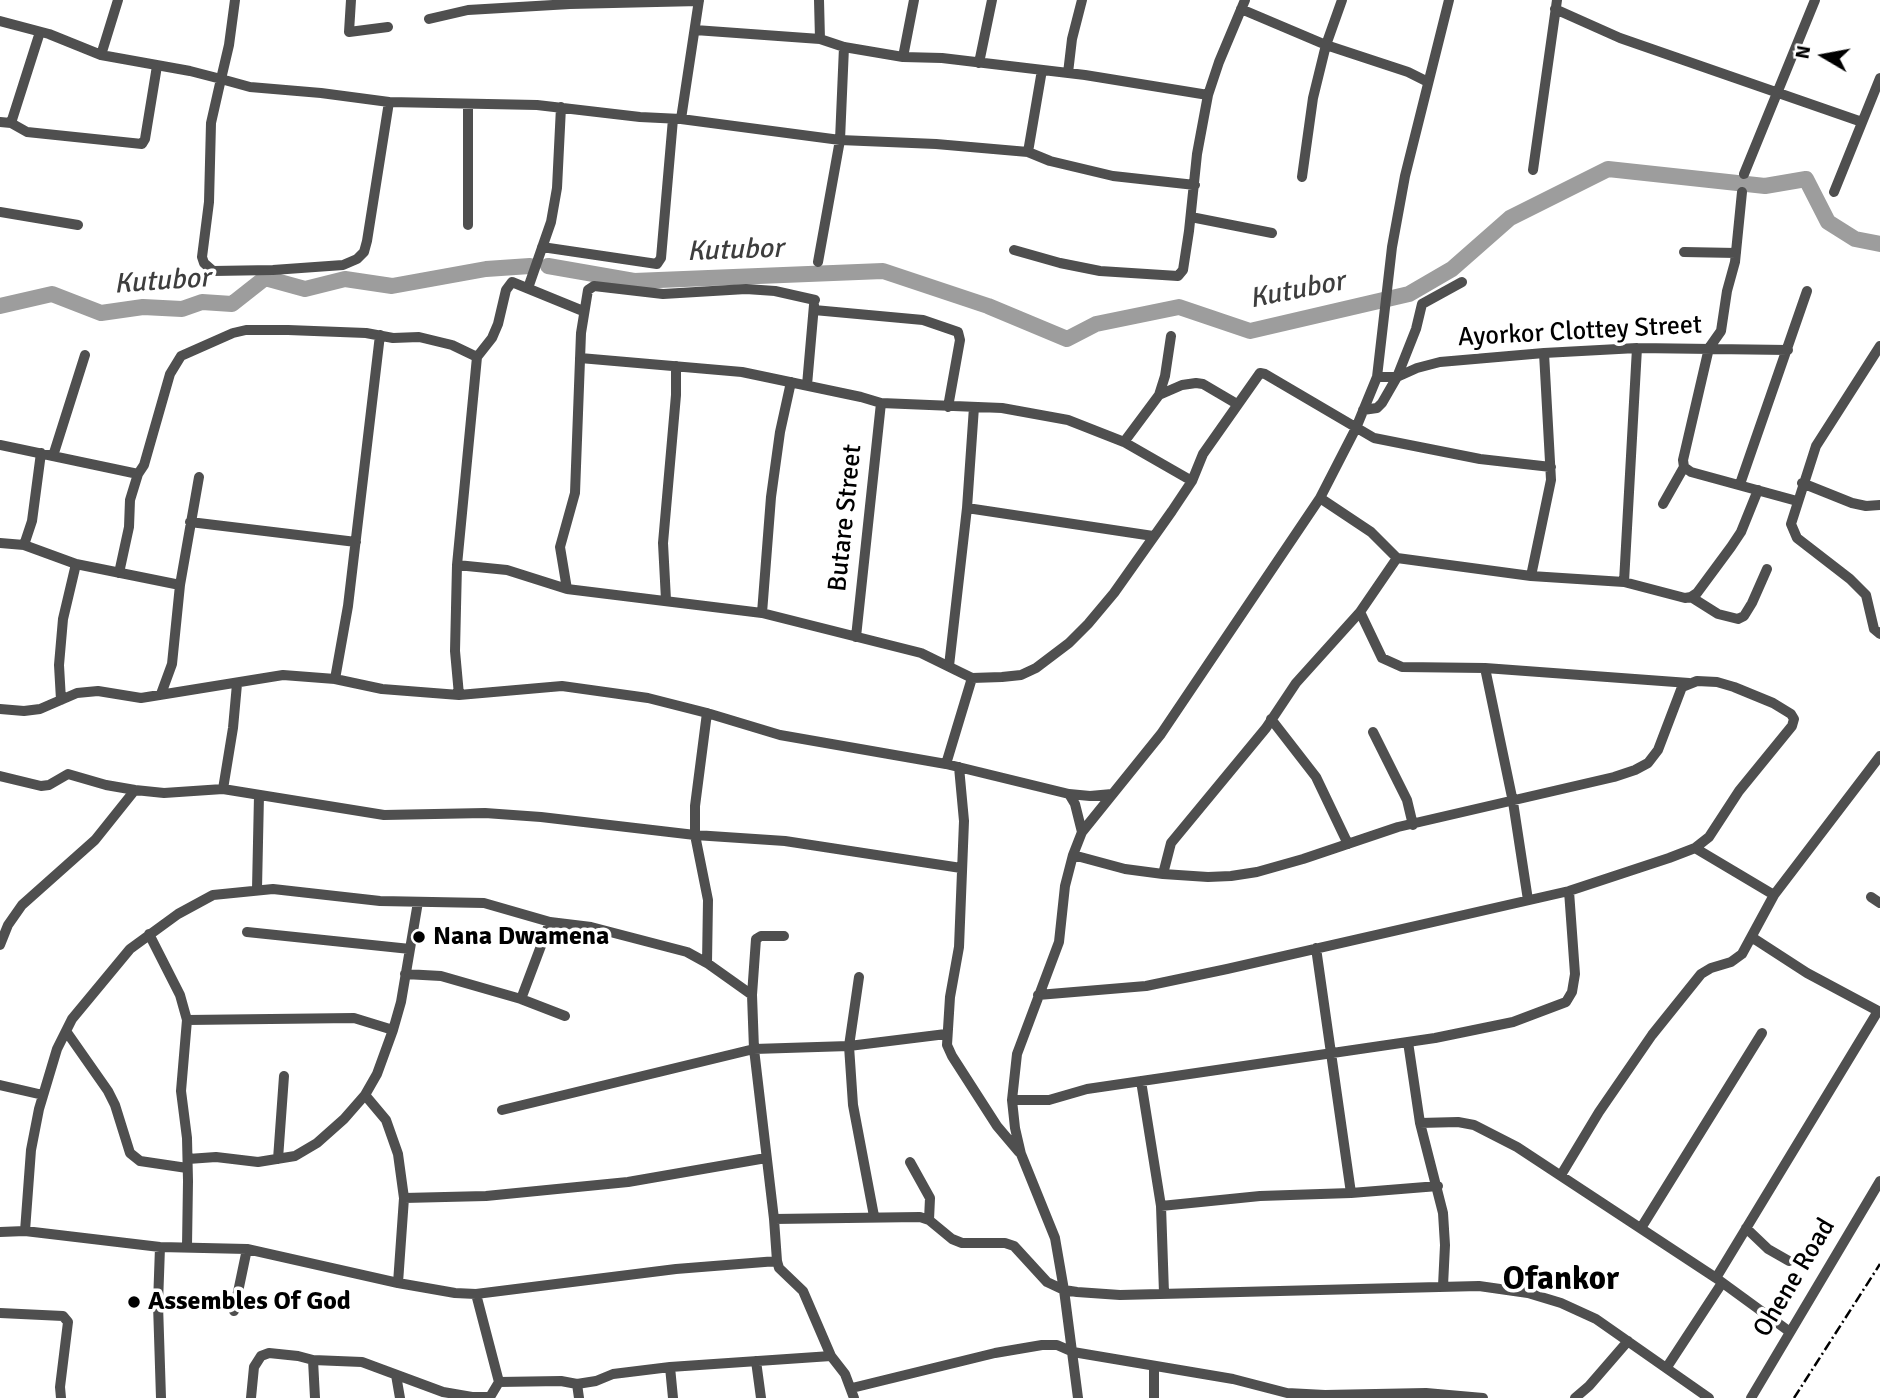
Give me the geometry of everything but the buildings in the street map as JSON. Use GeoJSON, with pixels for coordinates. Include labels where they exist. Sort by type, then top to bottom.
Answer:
{"type":"FeatureCollection","features":[{"type":"Feature","properties":{"kind":"street"},"geometry":{"type":"LineString","coordinates":[[101,55],[118,0]]}},
{"type":"Feature","properties":{"kind":"street"},"geometry":{"type":"LineString","coordinates":[[235,0],[211,123],[209,202],[202,257],[204,263],[213,271],[343,265],[357,259],[367,241],[388,102]]}},
{"type":"Feature","properties":{"kind":"street"},"geometry":{"type":"LineString","coordinates":[[351,0],[349,32],[388,27]]}},
{"type":"Feature","properties":{"kind":"street"},"geometry":{"type":"LineString","coordinates":[[429,19],[468,5],[699,0],[677,119],[661,258],[657,264],[542,247]]}},
{"type":"Feature","properties":{"kind":"street"},"geometry":{"type":"LineString","coordinates":[[819,0],[820,39]]}},
{"type":"Feature","properties":{"kind":"street"},"geometry":{"type":"LineString","coordinates":[[903,57],[914,0]]}},
{"type":"Feature","properties":{"kind":"street"},"geometry":{"type":"LineString","coordinates":[[979,63],[992,0]]}},
{"type":"Feature","properties":{"kind":"street"},"geometry":{"type":"LineString","coordinates":[[1068,73],[1072,38],[1082,0]]}},
{"type":"Feature","properties":{"kind":"street"},"geometry":{"type":"LineString","coordinates":[[1302,177],[1313,98],[1326,45],[1342,0]]}},
{"type":"Feature","properties":{"kind":"street"},"geometry":{"type":"LineString","coordinates":[[1078,1398],[1055,1238],[1021,1154],[1012,1100],[1017,1054],[1059,942],[1065,886],[1082,832],[1161,734],[1320,498],[1356,428],[1377,377],[1392,247],[1449,0]]}},
{"type":"Feature","properties":{"kind":"street"},"geometry":{"type":"LineString","coordinates":[[1744,174],[1814,0]]}},
{"type":"Feature","properties":{"kind":"street"},"geometry":{"type":"LineString","coordinates":[[1014,250],[1100,271],[1178,275],[1183,270],[1195,185],[1196,154],[1208,95],[1243,5],[1326,45],[1408,72],[1428,82]]}},
{"type":"Feature","properties":{"kind":"street"},"geometry":{"type":"LineString","coordinates":[[1533,170],[1556,5],[1620,38],[1862,122]]}},
{"type":"Feature","properties":{"kind":"street"},"geometry":{"type":"LineString","coordinates":[[0,21],[40,32],[101,55],[190,71],[250,87],[388,102],[468,105],[507,103],[561,107],[840,140],[936,144],[1028,152],[1050,161],[1113,176],[1195,185]]}},
{"type":"Feature","properties":{"kind":"street"},"geometry":{"type":"LineString","coordinates":[[695,30],[820,39],[844,47],[903,57],[942,58],[1068,73],[1208,95]]}},
{"type":"Feature","properties":{"kind":"street"},"geometry":{"type":"LineString","coordinates":[[40,32],[6,123],[27,132],[142,144],[157,66]]}},
{"type":"Feature","properties":{"kind":"street"},"geometry":{"type":"LineString","coordinates":[[818,262],[840,140],[844,47]]}},
{"type":"Feature","properties":{"kind":"street"},"geometry":{"type":"LineString","coordinates":[[1028,152],[1042,70]]}},
{"type":"Feature","properties":{"kind":"street"},"geometry":{"type":"LineString","coordinates":[[1834,192],[1880,78]]}},
{"type":"Feature","properties":{"kind":"street"},"geometry":{"type":"LineString","coordinates":[[468,105],[468,225]]}},
{"type":"Feature","properties":{"kind":"street"},"geometry":{"type":"LineString","coordinates":[[528,288],[551,222],[557,188],[561,107]]}},
{"type":"Feature","properties":{"kind":"street"},"geometry":{"type":"LineString","coordinates":[[1742,192],[1736,253],[1721,331],[1709,348],[1682,460],[1684,467],[1691,472],[1797,501]]}},
{"type":"Feature","properties":{"kind":"street"},"geometry":{"type":"LineString","coordinates":[[0,212],[78,225]]}},
{"type":"Feature","properties":{"kind":"street"},"geometry":{"type":"LineString","coordinates":[[1191,217],[1272,233]]}},
{"type":"Feature","properties":{"kind":"street"},"geometry":{"type":"LineString","coordinates":[[1684,252],[1736,253]]}},
{"type":"Feature","properties":{"kind":"street"},"geometry":{"type":"LineString","coordinates":[[459,695],[454,651],[457,565],[477,357],[492,338],[508,284],[512,282],[583,311]]}},
{"type":"Feature","properties":{"kind":"street"},"geometry":{"type":"LineString","coordinates":[[1363,410],[1377,408],[1382,403],[1416,330],[1422,304],[1462,282]]}},
{"type":"Feature","properties":{"kind":"street"},"geometry":{"type":"LineString","coordinates":[[567,589],[560,547],[575,493],[583,311],[588,290],[594,286],[663,294],[712,290],[775,291],[815,302],[923,320],[958,332],[960,340],[948,408]]}},
{"type":"Feature","properties":{"kind":"street"},"geometry":{"type":"LineString","coordinates":[[1740,484],[1807,291]]}},
{"type":"Feature","properties":{"kind":"street"},"geometry":{"type":"LineString","coordinates":[[807,385],[815,302]]}},
{"type":"Feature","properties":{"kind":"street"},"geometry":{"type":"LineString","coordinates":[[119,573],[129,527],[130,500],[138,474],[144,465],[170,374],[181,356],[218,338],[246,330],[288,330],[393,338],[419,337],[441,341],[477,357]]}},
{"type":"Feature","properties":{"kind":"street"},"geometry":{"type":"LineString","coordinates":[[335,679],[348,606],[380,335]]}},
{"type":"Feature","properties":{"kind":"street"},"geometry":{"type":"LineString","coordinates":[[1124,442],[1160,394],[1171,336]]}},
{"type":"Feature","properties":{"kind":"street"},"geometry":{"type":"LineString","coordinates":[[1880,346],[1816,446],[1791,524],[1793,533],[1866,595],[1874,629],[1880,634]]}},
{"type":"Feature","properties":{"kind":"street"},"geometry":{"type":"LineString","coordinates":[[1624,582],[1637,348]]}},
{"type":"Feature","properties":{"kind":"street","name":"Ayorkor Clottey Street"},"geometry":{"type":"LineString","coordinates":[[1377,377],[1396,377],[1440,362],[1544,353],[1637,348],[1788,350]]}},
{"type":"Feature","properties":{"kind":"street"},"geometry":{"type":"LineString","coordinates":[[1531,576],[1549,494],[1552,467],[1544,353]]}},
{"type":"Feature","properties":{"kind":"street"},"geometry":{"type":"LineString","coordinates":[[53,456],[85,355]]}},
{"type":"Feature","properties":{"kind":"street"},"geometry":{"type":"LineString","coordinates":[[580,358],[742,372],[881,403],[948,408],[1002,408],[1068,420],[1124,442],[1192,481]]}},
{"type":"Feature","properties":{"kind":"street"},"geometry":{"type":"LineString","coordinates":[[666,600],[663,543],[676,395],[676,366]]}},
{"type":"Feature","properties":{"kind":"street"},"geometry":{"type":"LineString","coordinates":[[457,565],[507,570],[567,589],[762,612],[921,653],[972,678],[1021,675],[1036,668],[1069,643],[1114,593],[1192,481],[1203,454],[1259,373],[1374,438],[1480,459],[1552,467]]}},
{"type":"Feature","properties":{"kind":"street"},"geometry":{"type":"LineString","coordinates":[[762,612],[771,496],[780,432],[791,383]]}},
{"type":"Feature","properties":{"kind":"street"},"geometry":{"type":"LineString","coordinates":[[1160,394],[1182,385],[1196,383],[1203,384],[1237,404]]}},
{"type":"Feature","properties":{"kind":"street","name":"Butare Street"},"geometry":{"type":"LineString","coordinates":[[856,637],[881,403]]}},
{"type":"Feature","properties":{"kind":"street"},"geometry":{"type":"LineString","coordinates":[[949,666],[967,508],[974,407]]}},
{"type":"Feature","properties":{"kind":"street"},"geometry":{"type":"LineString","coordinates":[[0,445],[138,474]]}},
{"type":"Feature","properties":{"kind":"street"},"geometry":{"type":"LineString","coordinates":[[24,545],[33,521],[41,453]]}},
{"type":"Feature","properties":{"kind":"street"},"geometry":{"type":"LineString","coordinates":[[1663,504],[1684,467]]}},
{"type":"Feature","properties":{"kind":"street"},"geometry":{"type":"LineString","coordinates":[[161,695],[172,664],[180,585],[199,477]]}},
{"type":"Feature","properties":{"kind":"street"},"geometry":{"type":"LineString","coordinates":[[1802,483],[1852,503],[1880,505]]}},
{"type":"Feature","properties":{"kind":"street"},"geometry":{"type":"LineString","coordinates":[[1691,597],[1697,593],[1741,532],[1758,490]]}},
{"type":"Feature","properties":{"kind":"street"},"geometry":{"type":"LineString","coordinates":[[1320,498],[1371,532],[1397,558],[1531,576],[1624,582],[1691,597],[1718,614],[1738,619],[1744,616],[1752,603],[1767,569]]}},
{"type":"Feature","properties":{"kind":"street"},"geometry":{"type":"LineString","coordinates":[[967,508],[1153,536]]}},
{"type":"Feature","properties":{"kind":"street"},"geometry":{"type":"LineString","coordinates":[[190,522],[356,542]]}},
{"type":"Feature","properties":{"kind":"street"},"geometry":{"type":"LineString","coordinates":[[0,543],[24,545],[76,564],[180,585]]}},
{"type":"Feature","properties":{"kind":"street"},"geometry":{"type":"LineString","coordinates":[[1163,874],[1171,843],[1271,719],[1296,682],[1360,612],[1397,558]]}},
{"type":"Feature","properties":{"kind":"street"},"geometry":{"type":"LineString","coordinates":[[61,700],[59,665],[63,619],[76,564]]}},
{"type":"Feature","properties":{"kind":"street"},"geometry":{"type":"LineString","coordinates":[[1038,995],[1146,986],[1316,948],[1569,891],[1695,848],[1709,837],[1739,791],[1792,726],[1794,719],[1791,714],[1773,703],[1734,687],[1705,680],[1689,683],[1485,668],[1411,668],[1382,658],[1360,612]]}},
{"type":"Feature","properties":{"kind":"street"},"geometry":{"type":"LineString","coordinates":[[1485,668],[1513,802],[1528,900]]}},
{"type":"Feature","properties":{"kind":"street"},"geometry":{"type":"LineString","coordinates":[[0,709],[40,709],[77,693],[98,691],[142,698],[283,675],[335,679],[382,689],[459,695],[562,686],[648,698],[780,735],[946,764],[1069,794],[1112,794]]}},
{"type":"Feature","properties":{"kind":"street"},"geometry":{"type":"LineString","coordinates":[[946,764],[972,678]]}},
{"type":"Feature","properties":{"kind":"street"},"geometry":{"type":"LineString","coordinates":[[1073,855],[1125,869],[1163,874],[1208,877],[1257,872],[1398,827],[1614,777],[1635,770],[1648,762],[1658,750],[1682,687],[1689,683]]}},
{"type":"Feature","properties":{"kind":"street"},"geometry":{"type":"LineString","coordinates":[[223,789],[237,684]]}},
{"type":"Feature","properties":{"kind":"street"},"geometry":{"type":"LineString","coordinates":[[707,713],[698,769],[695,835],[708,900],[707,963]]}},
{"type":"Feature","properties":{"kind":"street"},"geometry":{"type":"LineString","coordinates":[[1271,719],[1316,777],[1348,844]]}},
{"type":"Feature","properties":{"kind":"street"},"geometry":{"type":"LineString","coordinates":[[1373,732],[1406,800],[1413,825]]}},
{"type":"Feature","properties":{"kind":"street"},"geometry":{"type":"LineString","coordinates":[[1561,1175],[1599,1112],[1652,1035],[1701,974],[1731,962],[1742,954],[1774,895],[1880,756]]}},
{"type":"Feature","properties":{"kind":"street"},"geometry":{"type":"LineString","coordinates":[[959,767],[964,806],[959,947],[946,1034],[952,1056],[998,1126],[1021,1154]]}},
{"type":"Feature","properties":{"kind":"street"},"geometry":{"type":"LineString","coordinates":[[0,776],[41,786],[49,785],[68,774],[135,790],[164,793],[223,789],[374,814],[414,816],[485,813],[695,835],[785,841],[961,868]]}},
{"type":"Feature","properties":{"kind":"street"},"geometry":{"type":"LineString","coordinates":[[0,945],[8,925],[22,905],[95,840],[135,790]]}},
{"type":"Feature","properties":{"kind":"street"},"geometry":{"type":"LineString","coordinates":[[1069,794],[1075,804],[1082,832]]}},
{"type":"Feature","properties":{"kind":"street"},"geometry":{"type":"LineString","coordinates":[[257,889],[259,795]]}},
{"type":"Feature","properties":{"kind":"street"},"geometry":{"type":"LineString","coordinates":[[1695,848],[1774,895]]}},
{"type":"Feature","properties":{"kind":"street"},"geometry":{"type":"LineString","coordinates":[[25,1231],[31,1150],[43,1095],[57,1049],[72,1019],[130,949],[178,914],[213,895],[257,889],[293,890],[369,901],[484,903],[550,922],[591,927],[687,952],[752,995]]}},
{"type":"Feature","properties":{"kind":"street"},"geometry":{"type":"LineString","coordinates":[[1012,1100],[1049,1100],[1087,1089],[1408,1042],[1477,1031],[1513,1022],[1566,1002],[1572,992],[1576,974],[1569,891]]}},
{"type":"Feature","properties":{"kind":"street"},"geometry":{"type":"LineString","coordinates":[[66,1031],[108,1091],[130,1153],[139,1161],[187,1164],[216,1157],[244,1162],[295,1156],[317,1143],[344,1119],[365,1095],[377,1074],[393,1030],[418,902]]}},
{"type":"Feature","properties":{"kind":"street"},"geometry":{"type":"LineString","coordinates":[[521,999],[550,922]]}},
{"type":"Feature","properties":{"kind":"street"},"geometry":{"type":"LineString","coordinates":[[247,932],[410,949]]}},
{"type":"Feature","properties":{"kind":"street"},"geometry":{"type":"LineString","coordinates":[[149,934],[180,995],[187,1020],[181,1091],[189,1194],[187,1246]]}},
{"type":"Feature","properties":{"kind":"street"},"geometry":{"type":"LineString","coordinates":[[784,936],[761,936],[756,939],[752,995],[754,1049],[777,1261],[779,1268],[803,1291],[831,1356],[853,1393],[996,1353],[1057,1345],[1073,1352],[1233,1379],[1287,1396],[1386,1396],[1426,1393],[1483,1398]]}},
{"type":"Feature","properties":{"kind":"street"},"geometry":{"type":"LineString","coordinates":[[1667,1367],[1719,1281],[1746,1228],[1879,1011],[1807,974],[1752,938]]}},
{"type":"Feature","properties":{"kind":"street"},"geometry":{"type":"LineString","coordinates":[[1316,948],[1350,1194]]}},
{"type":"Feature","properties":{"kind":"street"},"geometry":{"type":"LineString","coordinates":[[405,974],[441,976],[521,999],[565,1017]]}},
{"type":"Feature","properties":{"kind":"street"},"geometry":{"type":"LineString","coordinates":[[859,977],[849,1046],[853,1105],[874,1216]]}},
{"type":"Feature","properties":{"kind":"street"},"geometry":{"type":"LineString","coordinates":[[187,1020],[354,1018],[393,1030]]}},
{"type":"Feature","properties":{"kind":"street"},"geometry":{"type":"LineString","coordinates":[[1641,1228],[1762,1033]]}},
{"type":"Feature","properties":{"kind":"street"},"geometry":{"type":"LineString","coordinates":[[502,1110],[754,1049],[849,1046],[946,1034]]}},
{"type":"Feature","properties":{"kind":"street"},"geometry":{"type":"LineString","coordinates":[[1408,1042],[1420,1123],[1443,1213],[1443,1286]]}},
{"type":"Feature","properties":{"kind":"street"},"geometry":{"type":"LineString","coordinates":[[278,1159],[284,1076]]}},
{"type":"Feature","properties":{"kind":"street"},"geometry":{"type":"LineString","coordinates":[[1141,1082],[1161,1206],[1164,1293]]}},
{"type":"Feature","properties":{"kind":"street"},"geometry":{"type":"LineString","coordinates":[[0,1085],[43,1095]]}},
{"type":"Feature","properties":{"kind":"street"},"geometry":{"type":"LineString","coordinates":[[365,1095],[386,1120],[398,1154],[404,1198],[398,1283]]}},
{"type":"Feature","properties":{"kind":"street"},"geometry":{"type":"LineString","coordinates":[[1420,1123],[1458,1122],[1474,1125],[1517,1147],[1641,1228],[1790,1332]]}},
{"type":"Feature","properties":{"kind":"street"},"geometry":{"type":"LineString","coordinates":[[404,1198],[486,1196],[628,1182],[766,1158]]}},
{"type":"Feature","properties":{"kind":"street"},"geometry":{"type":"LineString","coordinates":[[911,1162],[930,1198],[929,1220]]}},
{"type":"Feature","properties":{"kind":"street","name":"Ohene Road"},"geometry":{"type":"LineString","coordinates":[[1751,1398],[1880,1181]]}},
{"type":"Feature","properties":{"kind":"street"},"geometry":{"type":"LineString","coordinates":[[1161,1206],[1259,1196],[1350,1194],[1438,1186]]}},
{"type":"Feature","properties":{"kind":"street"},"geometry":{"type":"LineString","coordinates":[[774,1219],[920,1217],[929,1220],[951,1239],[962,1244],[1013,1245],[1047,1282],[1064,1290],[1120,1295],[1479,1286],[1528,1293],[1561,1303],[1596,1319],[1709,1398]]}},
{"type":"Feature","properties":{"kind":"street"},"geometry":{"type":"LineString","coordinates":[[1746,1228],[1768,1249],[1789,1261]]}},
{"type":"Feature","properties":{"kind":"street"},"geometry":{"type":"LineString","coordinates":[[0,1232],[25,1231],[160,1247],[247,1249],[398,1283],[475,1294],[676,1269],[777,1261]]}},
{"type":"Feature","properties":{"kind":"street"},"geometry":{"type":"LineString","coordinates":[[160,1247],[158,1304],[162,1398]]}},
{"type":"Feature","properties":{"kind":"street"},"geometry":{"type":"LineString","coordinates":[[234,1311],[247,1249]]}},
{"type":"Feature","properties":{"kind":"street"},"geometry":{"type":"LineString","coordinates":[[251,1398],[254,1367],[261,1356],[269,1353],[313,1360],[362,1362],[443,1392],[472,1398],[490,1397],[499,1382],[475,1294]]}},
{"type":"Feature","properties":{"kind":"street"},"geometry":{"type":"LineString","coordinates":[[0,1313],[63,1316],[68,1322],[61,1398]]}},
{"type":"Feature","properties":{"kind":"street"},"geometry":{"type":"LineString","coordinates":[[1575,1398],[1628,1341]]}},
{"type":"Feature","properties":{"kind":"street"},"geometry":{"type":"LineString","coordinates":[[499,1382],[561,1381],[577,1384],[596,1381],[613,1374],[670,1367],[831,1356]]}},
{"type":"Feature","properties":{"kind":"street"},"geometry":{"type":"LineString","coordinates":[[313,1360],[314,1398]]}},
{"type":"Feature","properties":{"kind":"street"},"geometry":{"type":"LineString","coordinates":[[756,1361],[761,1398]]}},
{"type":"Feature","properties":{"kind":"street"},"geometry":{"type":"LineString","coordinates":[[1154,1366],[1154,1398]]}},
{"type":"Feature","properties":{"kind":"street"},"geometry":{"type":"LineString","coordinates":[[670,1367],[673,1398]]}},
{"type":"Feature","properties":{"kind":"street"},"geometry":{"type":"LineString","coordinates":[[396,1375],[400,1398]]}},
{"type":"Feature","properties":{"kind":"street"},"geometry":{"type":"LineString","coordinates":[[577,1384],[579,1398]]}},
{"type":"Feature","properties":{"kind":"waterway","name":"Kutubor"},"geometry":{"type":"LineString","coordinates":[[548,266],[634,281],[883,271],[988,306],[1067,339],[1096,324],[1179,307],[1250,331],[1409,294],[1452,269],[1510,218],[1608,169],[1765,186],[1806,179],[1828,222],[1855,239],[1880,244]]}},
{"type":"Feature","properties":{"kind":"waterway","name":"Kutubor"},"geometry":{"type":"LineString","coordinates":[[0,306],[52,294],[101,313],[143,307],[182,309],[202,302],[232,304],[265,278],[305,289],[345,279],[392,286],[486,269],[530,266]]}},
{"type":"Feature","properties":{"kind":"railway"},"geometry":{"type":"LineString","coordinates":[[1794,1398],[1880,1264]]}},
{"type":"Feature","properties":{"kind":"place","name":"Nana Dwamena"},"geometry":{"type":"Point","coordinates":[419,937]}},
{"type":"Feature","properties":{"kind":"place","name":"Assembles Of God"},"geometry":{"type":"Point","coordinates":[134,1302]}},
{"type":"Feature","properties":{"kind":"district","name":"Ofankor"},"geometry":{"type":"Point","coordinates":[1561,1280]}}]}
